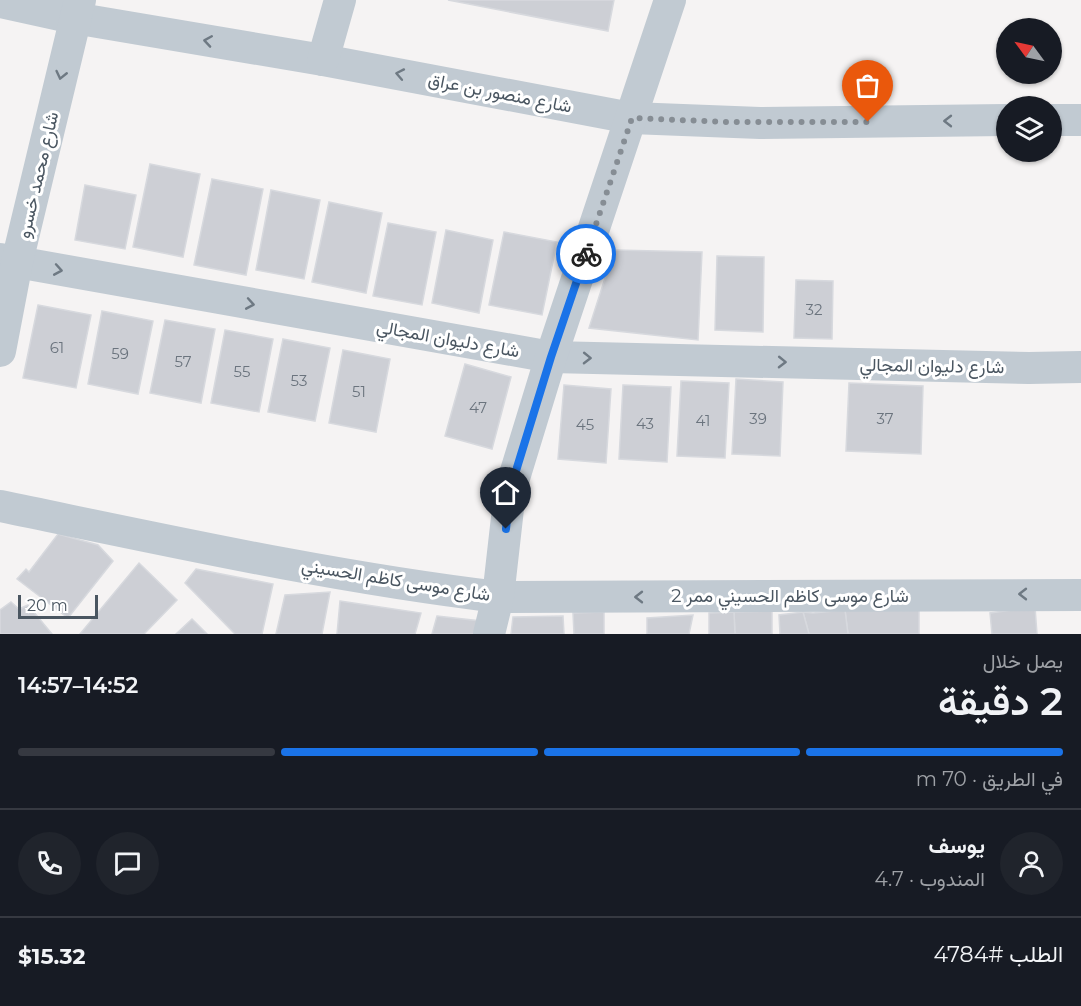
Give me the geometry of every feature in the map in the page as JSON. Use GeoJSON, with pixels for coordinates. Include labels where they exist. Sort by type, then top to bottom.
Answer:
{"type":"FeatureCollection","features":[{"type":"Feature","properties":{"kind":"street"},"geometry":{"type":"LineString","coordinates":[[323,60],[340,0]]}},
{"type":"Feature","properties":{"kind":"street","name":"شارع موسى كاظم الحسيني"},"geometry":{"type":"LineString","coordinates":[[0,506],[272,560],[432,589],[498,597],[510,491],[551,357],[670,0]]}},
{"type":"Feature","properties":{"kind":"street","name":"شارع منصور بن عراق"},"geometry":{"type":"LineString","coordinates":[[0,2],[77,9],[323,60],[632,118],[737,123],[996,120]]}},
{"type":"Feature","properties":{"kind":"street","name":"شارع محمد خسرو"},"geometry":{"type":"LineString","coordinates":[[0,351],[9,261],[77,9]]}},
{"type":"Feature","properties":{"kind":"street"},"geometry":{"type":"LineString","coordinates":[[1062,120],[1081,120]]}},
{"type":"Feature","properties":{"kind":"street","name":"شارع دليوان المجالي"},"geometry":{"type":"LineString","coordinates":[[9,261],[551,357],[1029,368],[1081,367]]}},
{"type":"Feature","properties":{"kind":"street","name":"شارع موسى كاظم الحسيني ممر 2"},"geometry":{"type":"LineString","coordinates":[[498,597],[1081,595]]}},
{"type":"Feature","properties":{"kind":"street"},"geometry":{"type":"LineString","coordinates":[[489,634],[498,597]]}},
{"type":"Feature","properties":{"kind":"building"},"geometry":{"type":"Polygon","coordinates":[[[448,0],[614,0],[608,31],[448,0]]]}},
{"type":"Feature","properties":{"kind":"building"},"geometry":{"type":"Polygon","coordinates":[[[150,164],[200,174],[183,257],[133,247],[150,164]]]}},
{"type":"Feature","properties":{"kind":"building"},"geometry":{"type":"Polygon","coordinates":[[[212,179],[263,189],[246,275],[194,265],[212,179]]]}},
{"type":"Feature","properties":{"kind":"building"},"geometry":{"type":"Polygon","coordinates":[[[85,185],[136,195],[125,249],[75,240],[85,185]]]}},
{"type":"Feature","properties":{"kind":"building"},"geometry":{"type":"Polygon","coordinates":[[[271,190],[320,200],[304,279],[256,270],[271,190]]]}},
{"type":"Feature","properties":{"kind":"building"},"geometry":{"type":"Polygon","coordinates":[[[329,202],[382,213],[366,293],[312,282],[329,202]]]}},
{"type":"Feature","properties":{"kind":"building"},"geometry":{"type":"Polygon","coordinates":[[[388,223],[436,232],[422,305],[373,296],[388,223]]]}},
{"type":"Feature","properties":{"kind":"building"},"geometry":{"type":"Polygon","coordinates":[[[446,230],[493,240],[479,313],[432,303],[446,230]]]}},
{"type":"Feature","properties":{"kind":"building"},"geometry":{"type":"Polygon","coordinates":[[[504,232],[557,242],[542,315],[489,305],[504,232]]]}},
{"type":"Feature","properties":{"kind":"building"},"geometry":{"type":"Polygon","coordinates":[[[614,250],[702,252],[698,340],[589,328],[614,250]]]}},
{"type":"Feature","properties":{"kind":"building"},"geometry":{"type":"Polygon","coordinates":[[[717,256],[764,257],[763,332],[715,330],[717,256]]]}},
{"type":"Feature","properties":{"kind":"building"},"geometry":{"type":"Polygon","coordinates":[[[796,280],[833,281],[832,339],[794,338],[796,280]]]}},
{"type":"Feature","properties":{"kind":"building"},"geometry":{"type":"Polygon","coordinates":[[[38,305],[91,315],[76,388],[23,378],[38,305]]]}},
{"type":"Feature","properties":{"kind":"building"},"geometry":{"type":"Polygon","coordinates":[[[102,311],[153,321],[138,394],[88,384],[102,311]]]}},
{"type":"Feature","properties":{"kind":"building"},"geometry":{"type":"Polygon","coordinates":[[[165,320],[215,329],[201,403],[150,393],[165,320]]]}},
{"type":"Feature","properties":{"kind":"building"},"geometry":{"type":"Polygon","coordinates":[[[225,330],[273,339],[259,412],[211,403],[225,330]]]}},
{"type":"Feature","properties":{"kind":"building"},"geometry":{"type":"Polygon","coordinates":[[[283,339],[330,348],[315,421],[268,412],[283,339]]]}},
{"type":"Feature","properties":{"kind":"building"},"geometry":{"type":"Polygon","coordinates":[[[343,350],[390,359],[376,432],[329,423],[343,350]]]}},
{"type":"Feature","properties":{"kind":"building"},"geometry":{"type":"Polygon","coordinates":[[[465,364],[511,377],[492,449],[445,436],[465,364]]]}},
{"type":"Feature","properties":{"kind":"building"},"geometry":{"type":"Polygon","coordinates":[[[736,379],[783,382],[780,456],[732,454],[736,379]]]}},
{"type":"Feature","properties":{"kind":"building"},"geometry":{"type":"Polygon","coordinates":[[[681,381],[729,383],[725,458],[677,456],[681,381]]]}},
{"type":"Feature","properties":{"kind":"building"},"geometry":{"type":"Polygon","coordinates":[[[849,383],[923,386],[921,454],[846,451],[849,383]]]}},
{"type":"Feature","properties":{"kind":"building"},"geometry":{"type":"Polygon","coordinates":[[[564,385],[611,389],[606,463],[558,459],[564,385]]]}},
{"type":"Feature","properties":{"kind":"building"},"geometry":{"type":"Polygon","coordinates":[[[623,385],[671,387],[667,462],[619,459],[623,385]]]}},
{"type":"Feature","properties":{"kind":"building"},"geometry":{"type":"Polygon","coordinates":[[[58,534],[98,545],[113,561],[68,618],[17,579],[26,569],[29,572],[58,534]]]}},
{"type":"Feature","properties":{"kind":"building"},"geometry":{"type":"Polygon","coordinates":[[[139,563],[177,600],[144,634],[80,634],[139,563]]]}},
{"type":"Feature","properties":{"kind":"building"},"geometry":{"type":"Polygon","coordinates":[[[196,569],[273,584],[262,634],[235,634],[185,583],[196,569]]]}},
{"type":"Feature","properties":{"kind":"building"},"geometry":{"type":"Polygon","coordinates":[[[330,592],[322,634],[276,634],[285,595],[330,592]]]}},
{"type":"Feature","properties":{"kind":"building"},"geometry":{"type":"Polygon","coordinates":[[[340,601],[421,613],[415,634],[337,634],[340,601]]]}},
{"type":"Feature","properties":{"kind":"building"},"geometry":{"type":"Polygon","coordinates":[[[11,602],[19,609],[28,605],[52,634],[0,634],[0,610],[11,602]]]}},
{"type":"Feature","properties":{"kind":"building"},"geometry":{"type":"Polygon","coordinates":[[[1035,607],[1037,634],[992,634],[990,613],[1035,607]]]}},
{"type":"Feature","properties":{"kind":"building"},"geometry":{"type":"Polygon","coordinates":[[[919,608],[919,634],[848,634],[845,610],[919,608]]]}},
{"type":"Feature","properties":{"kind":"building"},"geometry":{"type":"Polygon","coordinates":[[[845,610],[848,634],[809,634],[803,612],[845,610]]]}},
{"type":"Feature","properties":{"kind":"building"},"geometry":{"type":"Polygon","coordinates":[[[772,611],[772,634],[735,634],[734,612],[772,611]]]}},
{"type":"Feature","properties":{"kind":"building"},"geometry":{"type":"Polygon","coordinates":[[[604,612],[604,634],[574,634],[573,613],[604,612]]]}},
{"type":"Feature","properties":{"kind":"building"},"geometry":{"type":"Polygon","coordinates":[[[734,612],[735,634],[709,634],[709,613],[734,612]]]}},
{"type":"Feature","properties":{"kind":"building"},"geometry":{"type":"Polygon","coordinates":[[[803,612],[809,634],[780,634],[779,615],[803,612]]]}},
{"type":"Feature","properties":{"kind":"building"},"geometry":{"type":"Polygon","coordinates":[[[693,615],[689,634],[647,634],[647,618],[693,615]]]}},
{"type":"Feature","properties":{"kind":"building"},"geometry":{"type":"Polygon","coordinates":[[[437,616],[481,621],[478,634],[432,634],[437,616]]]}},
{"type":"Feature","properties":{"kind":"building"},"geometry":{"type":"Polygon","coordinates":[[[563,616],[564,634],[511,634],[513,617],[563,616]]]}},
{"type":"Feature","properties":{"kind":"building"},"geometry":{"type":"Polygon","coordinates":[[[192,619],[207,634],[176,634],[192,619]]]}},
{"type":"Feature","properties":{"kind":"way so far"},"geometry":{"type":"LineString","coordinates":[[586,254],[632,118],[726,122],[868,122]]}},
{"type":"Feature","properties":{"kind":"route"},"geometry":{"type":"LineString","coordinates":[[506,529],[510,491],[551,357],[586,254]]}}]}
